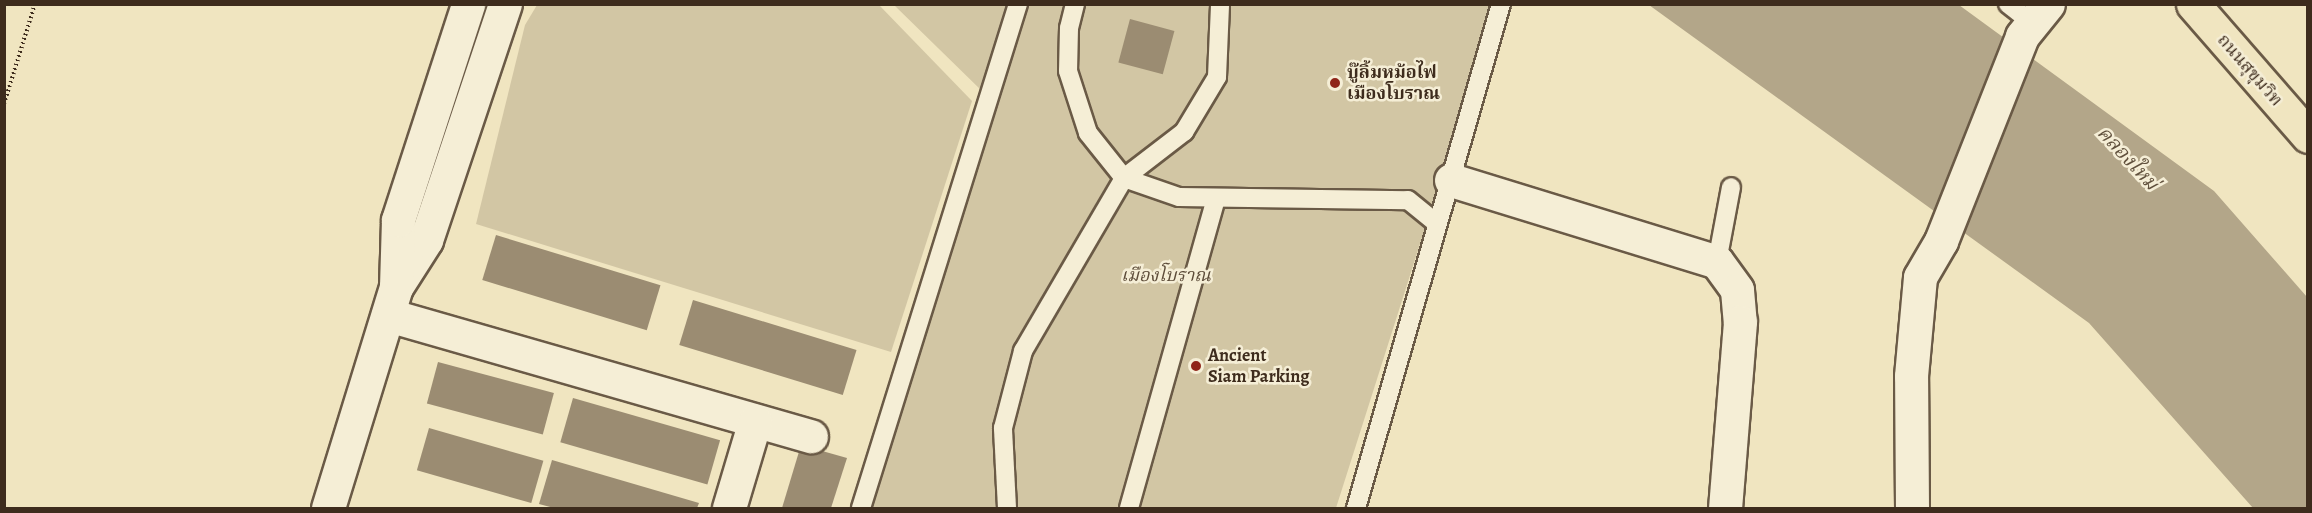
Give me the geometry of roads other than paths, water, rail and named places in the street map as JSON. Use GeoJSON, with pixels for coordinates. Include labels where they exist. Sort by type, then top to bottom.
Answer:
{"type":"FeatureCollection","features":[{"type":"Feature","properties":{"kind":"highway","name":"ถนนสุขุมวิท"},"geometry":{"type":"LineString","coordinates":[[2193,4],[2307,136]]}},
{"type":"Feature","properties":{"kind":"street"},"geometry":{"type":"LineString","coordinates":[[334,507],[392,301],[398,220],[468,4]]}},
{"type":"Feature","properties":{"kind":"street"},"geometry":{"type":"LineString","coordinates":[[392,301],[426,240],[505,4]]}},
{"type":"Feature","properties":{"kind":"street"},"geometry":{"type":"LineString","coordinates":[[1912,508],[1911,376],[1920,277],[1941,241],[2028,17]]}},
{"type":"Feature","properties":{"kind":"street"},"geometry":{"type":"LineString","coordinates":[[1451,180],[1717,262],[1737,290],[1740,322],[1725,508]]}},
{"type":"Feature","properties":{"kind":"street"},"geometry":{"type":"LineString","coordinates":[[392,301],[755,421],[812,436]]}},
{"type":"Feature","properties":{"kind":"street"},"geometry":{"type":"LineString","coordinates":[[729,508],[755,421]]}},
{"type":"Feature","properties":{"kind":"lane"},"geometry":{"type":"LineString","coordinates":[[861,508],[1018,4]]}},
{"type":"Feature","properties":{"kind":"lane"},"geometry":{"type":"LineString","coordinates":[[1075,4],[1069,28],[1068,71],[1088,134],[1124,178],[1179,196],[1408,200],[1436,223]]}},
{"type":"Feature","properties":{"kind":"lane"},"geometry":{"type":"LineString","coordinates":[[1006,508],[1003,428],[1023,351],[1124,178],[1184,132],[1217,77],[1220,4]]}},
{"type":"Feature","properties":{"kind":"lane"},"geometry":{"type":"LineString","coordinates":[[1356,508],[1436,223],[1451,180],[1502,4]]}},
{"type":"Feature","properties":{"kind":"lane"},"geometry":{"type":"LineString","coordinates":[[1717,262],[1731,187]]}},
{"type":"Feature","properties":{"kind":"lane"},"geometry":{"type":"LineString","coordinates":[[1129,508],[1216,198]]}},
{"type":"Feature","properties":{"kind":"water","name":"คลองใหม่"},"geometry":{"type":"Polygon","coordinates":[[[1649,5],[1959,5],[2214,191],[2307,297],[2307,508],[2253,508],[2089,323],[1649,5]]]}},
{"type":"Feature","properties":{"kind":"place","name":"บู๊ลิ้มหม้อไฟ เมืองโบราณ"},"geometry":{"type":"Point","coordinates":[1335,83]}},
{"type":"Feature","properties":{"kind":"place","name":"Ancient Siam Parking"},"geometry":{"type":"Point","coordinates":[1196,366]}},
{"type":"Feature","properties":{"kind":"park label","name":"เมืองโบราณ"},"geometry":{"type":"Point","coordinates":[1166,275]}}]}
